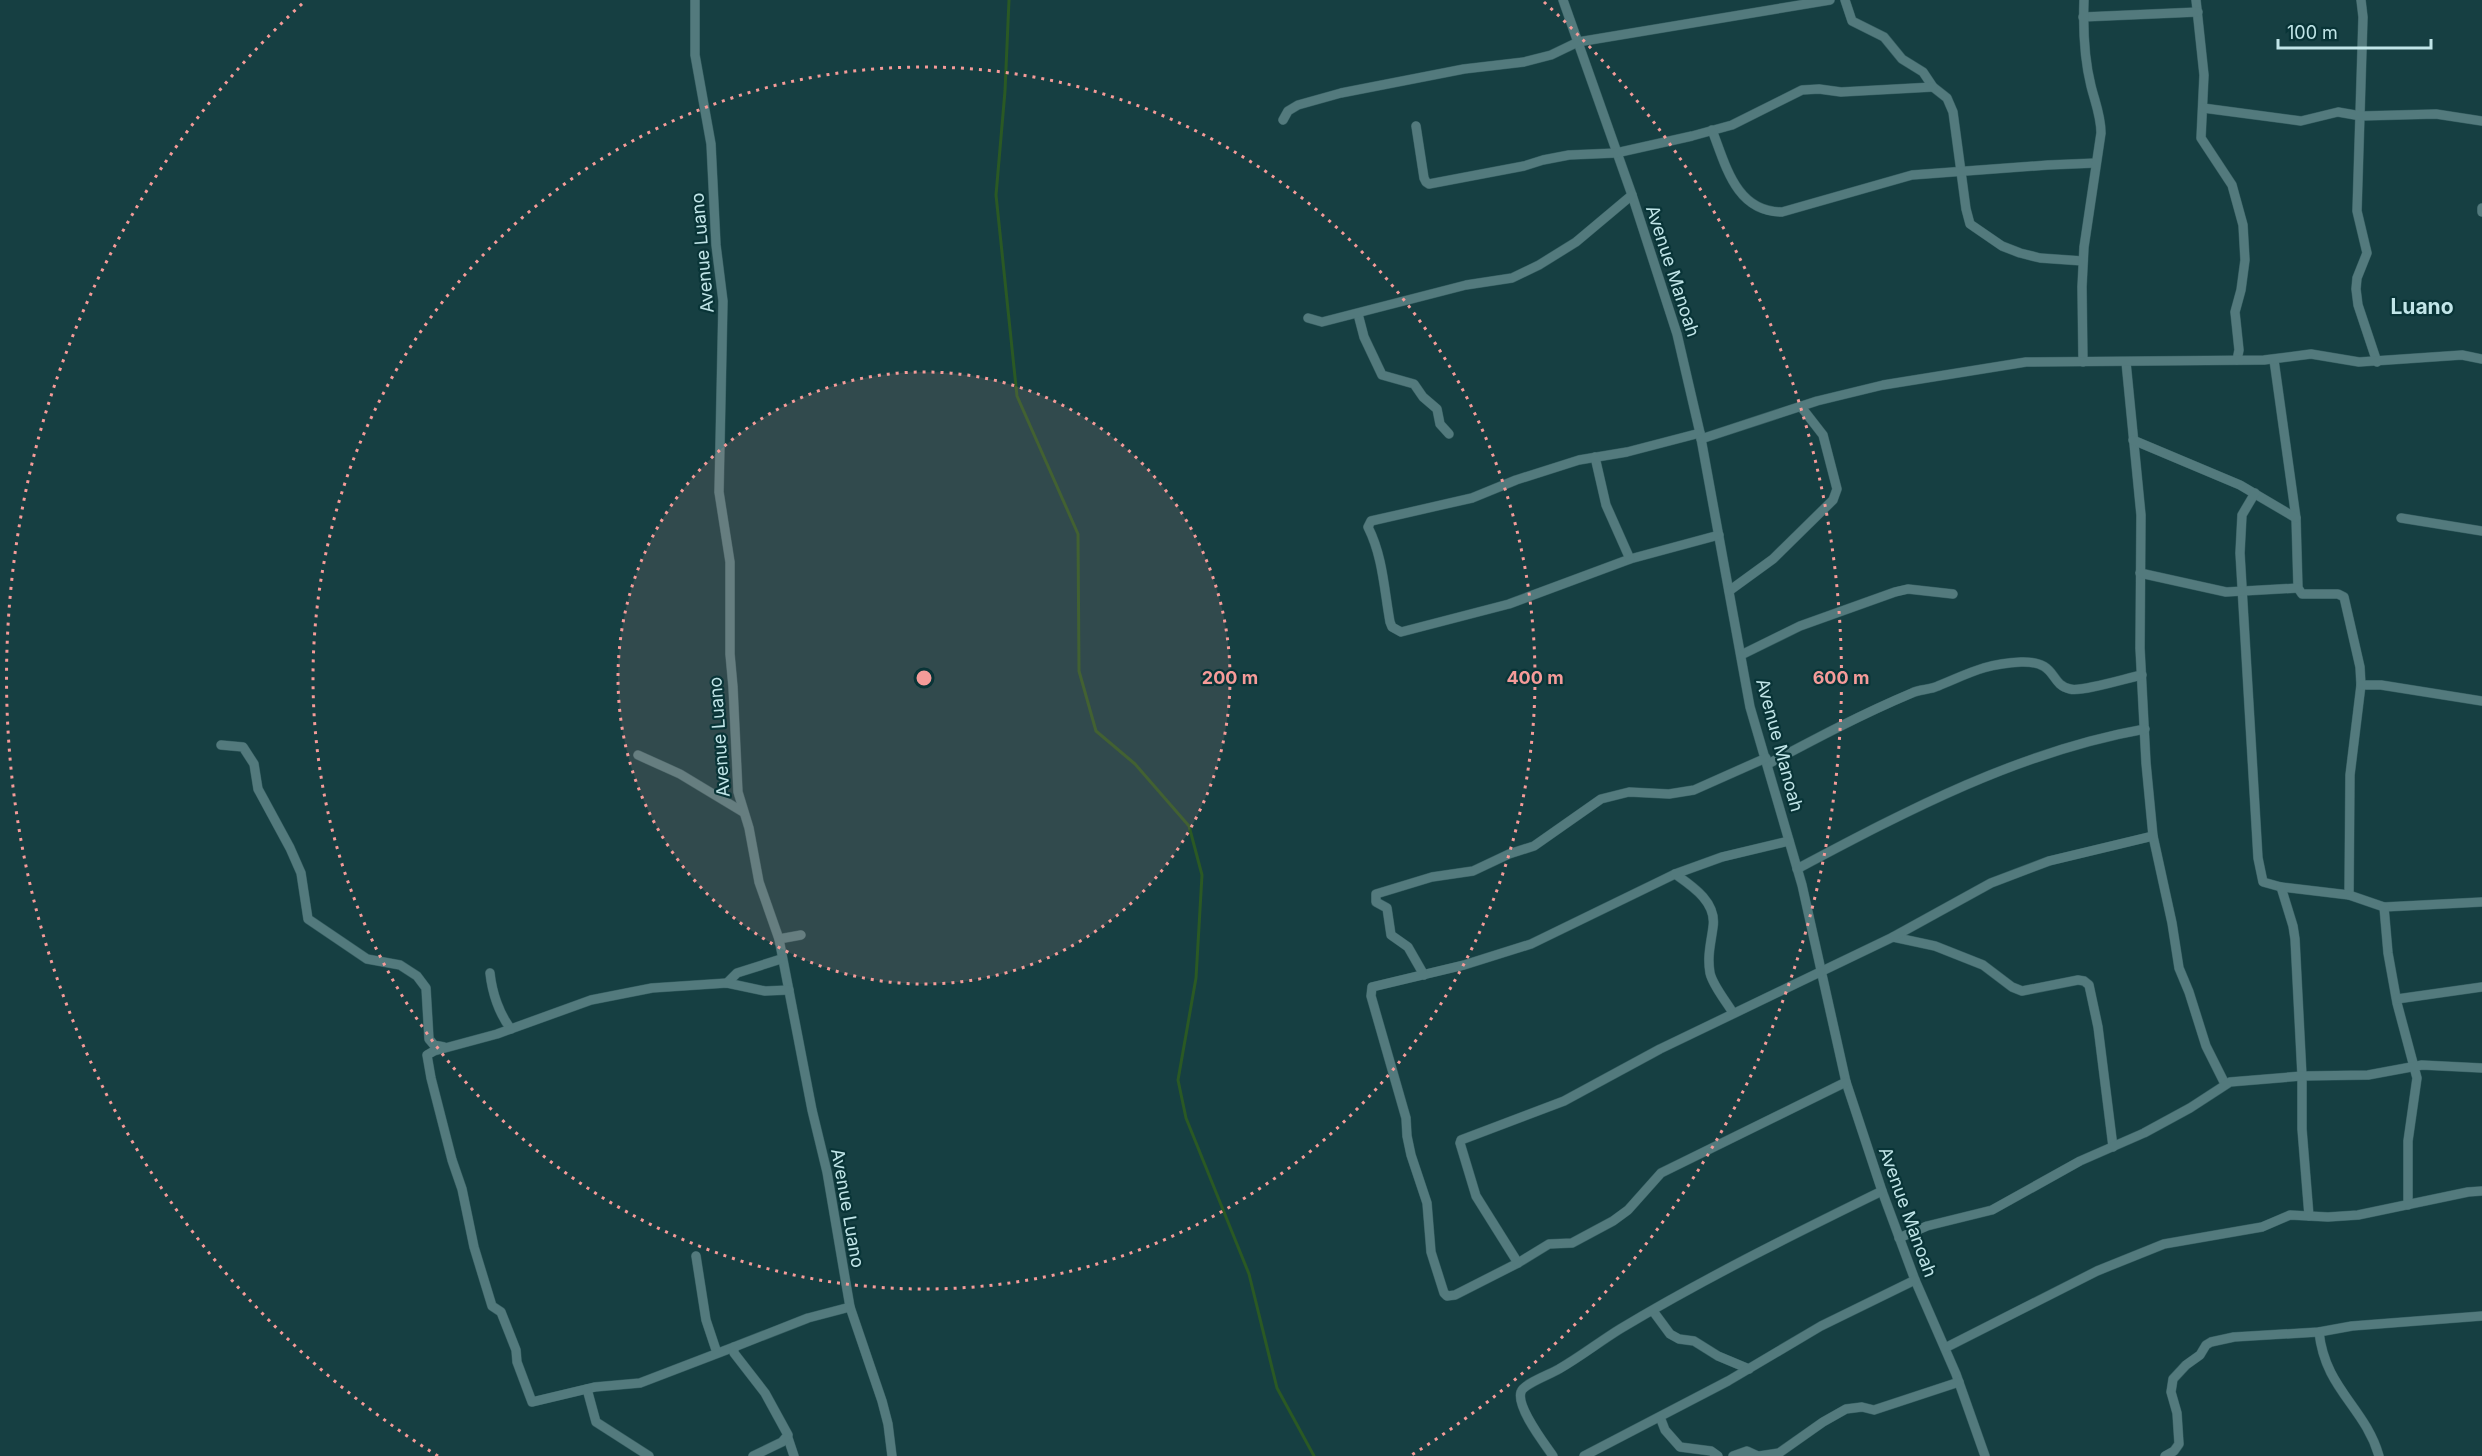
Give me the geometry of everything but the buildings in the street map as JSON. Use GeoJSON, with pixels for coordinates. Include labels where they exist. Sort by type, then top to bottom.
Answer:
{"type":"FeatureCollection","features":[{"type":"Feature","properties":{"kind":"street","name":"Avenue Luano"},"geometry":{"type":"LineString","coordinates":[[695,0],[695,56],[711,144],[716,245],[723,302],[724,354],[719,492],[730,562],[730,654],[734,687],[738,783],[759,882],[779,939],[812,1110],[827,1172],[850,1307],[882,1401],[892,1456]]}},
{"type":"Feature","properties":{"kind":"street","name":"Avenue Manoah"},"geometry":{"type":"LineString","coordinates":[[1563,0],[1632,195],[1677,334],[1701,436],[1750,707],[1797,869],[1822,969],[1846,1082],[1899,1238],[1959,1382],[1985,1456]]}},
{"type":"Feature","properties":{"kind":"street"},"geometry":{"type":"LineString","coordinates":[[1283,120],[1288,111],[1298,105],[1341,93],[1464,69],[1524,62],[1551,55],[1578,42],[1830,0]]}},
{"type":"Feature","properties":{"kind":"street"},"geometry":{"type":"LineString","coordinates":[[1845,0],[1852,21],[1884,37],[1902,59],[1923,72],[1933,87],[1947,98],[1951,106],[1970,224],[1981,233],[2020,253],[2040,258],[2084,261]]}},
{"type":"Feature","properties":{"kind":"street"},"geometry":{"type":"LineString","coordinates":[[2083,362],[2087,217],[2101,123],[2090,84],[2084,0]]}},
{"type":"Feature","properties":{"kind":"street"},"geometry":{"type":"LineString","coordinates":[[2196,0],[2204,75],[2201,138],[2232,185],[2244,225],[2245,260],[2235,312],[2239,350],[2237,360]]}},
{"type":"Feature","properties":{"kind":"street"},"geometry":{"type":"LineString","coordinates":[[2361,0],[2363,16],[2361,116],[2356,211],[2367,253],[2357,279],[2356,289],[2358,305],[2377,362]]}},
{"type":"Feature","properties":{"kind":"street"},"geometry":{"type":"LineString","coordinates":[[2084,17],[2198,12]]}},
{"type":"Feature","properties":{"kind":"street"},"geometry":{"type":"LineString","coordinates":[[1416,126],[1424,178],[1427,183],[1524,166],[1569,155],[1616,153],[1712,130],[1732,125],[1802,90],[1820,89],[1841,92],[1933,87]]}},
{"type":"Feature","properties":{"kind":"street"},"geometry":{"type":"LineString","coordinates":[[2203,108],[2301,121],[2338,112],[2361,116],[2436,114],[2482,121]]}},
{"type":"Feature","properties":{"kind":"street"},"geometry":{"type":"LineString","coordinates":[[1712,130],[1731,178],[1745,197],[1762,211],[1782,212],[1912,175],[2096,163]]}},
{"type":"Feature","properties":{"kind":"street"},"geometry":{"type":"LineString","coordinates":[[1308,318],[1322,322],[1466,285],[1512,278],[1576,242],[1632,195]]}},
{"type":"Feature","properties":{"kind":"street"},"geometry":{"type":"LineString","coordinates":[[1358,314],[1364,337],[1382,375],[1414,384],[1423,397],[1437,409],[1440,424],[1449,434]]}},
{"type":"Feature","properties":{"kind":"street"},"geometry":{"type":"LineString","coordinates":[[1719,535],[1630,559],[1509,604],[1408,632],[1396,629],[1390,622],[1382,566],[1377,545],[1368,527],[1371,521],[1472,498],[1536,473],[1595,457],[1701,436],[1802,408],[1817,401],[1883,385],[2026,362],[2274,360],[2311,354],[2348,361],[2377,362],[2462,355],[2482,359]]}},
{"type":"Feature","properties":{"kind":"street"},"geometry":{"type":"LineString","coordinates":[[2274,360],[2296,518],[2298,588],[2300,592],[2306,594],[2338,594],[2344,597],[2360,667],[2361,685],[2350,775],[2349,895]]}},
{"type":"Feature","properties":{"kind":"street"},"geometry":{"type":"LineString","coordinates":[[2126,362],[2141,515],[2142,675],[2146,763],[2153,836],[2172,923],[2179,968],[2206,1046],[2225,1084]]}},
{"type":"Feature","properties":{"kind":"street"},"geometry":{"type":"LineString","coordinates":[[1729,591],[1773,560],[1833,500],[1837,489],[1823,435],[1802,408]]}},
{"type":"Feature","properties":{"kind":"street"},"geometry":{"type":"LineString","coordinates":[[2133,440],[2255,493],[2296,518]]}},
{"type":"Feature","properties":{"kind":"street"},"geometry":{"type":"LineString","coordinates":[[1595,457],[1606,505],[1630,559]]}},
{"type":"Feature","properties":{"kind":"street"},"geometry":{"type":"LineString","coordinates":[[2255,493],[2242,515],[2240,525],[2242,592],[2260,872],[2263,882],[2281,887],[2349,895],[2384,907],[2482,902]]}},
{"type":"Feature","properties":{"kind":"street"},"geometry":{"type":"LineString","coordinates":[[2401,518],[2482,531]]}},
{"type":"Feature","properties":{"kind":"street"},"geometry":{"type":"LineString","coordinates":[[2140,573],[2206,589],[2242,592],[2298,588]]}},
{"type":"Feature","properties":{"kind":"street"},"geometry":{"type":"LineString","coordinates":[[1741,655],[1800,626],[1895,592],[1908,589],[1953,594]]}},
{"type":"Feature","properties":{"kind":"street"},"geometry":{"type":"LineString","coordinates":[[1424,975],[1408,947],[1391,935],[1387,908],[1376,902],[1376,894],[1432,877],[1473,871],[1509,854],[1534,846],[1601,799],[1629,792],[1669,794],[1694,790],[1767,761],[1884,705],[1920,690],[1934,688],[1977,669],[2012,663],[2038,663],[2049,668],[2059,682],[2070,689],[2085,688],[2142,675]]}},
{"type":"Feature","properties":{"kind":"street"},"geometry":{"type":"LineString","coordinates":[[2361,685],[2482,701]]}},
{"type":"Feature","properties":{"kind":"street"},"geometry":{"type":"LineString","coordinates":[[1797,869],[1867,831],[1969,782],[2105,736],[2145,729]]}},
{"type":"Feature","properties":{"kind":"street"},"geometry":{"type":"LineString","coordinates":[[221,745],[243,747],[254,764],[258,789],[301,873],[308,919],[367,959],[400,965],[417,976],[426,988],[429,1039],[434,1045],[446,1048]]}},
{"type":"Feature","properties":{"kind":"street"},"geometry":{"type":"LineString","coordinates":[[638,755],[672,770],[743,812]]}},
{"type":"Feature","properties":{"kind":"street"},"geometry":{"type":"LineString","coordinates":[[1518,1263],[1476,1196],[1461,1140],[1564,1101],[1733,1013],[1893,936],[1975,891],[2012,874],[2049,861],[2153,836]]}},
{"type":"Feature","properties":{"kind":"street"},"geometry":{"type":"LineString","coordinates":[[1789,841],[1722,857],[1675,874],[1532,944],[1424,975],[1376,986],[1371,991],[1406,1118],[1411,1155],[1427,1203],[1434,1263],[1444,1293],[1447,1296],[1455,1295],[1518,1263],[1549,1244],[1572,1243],[1613,1221],[1628,1210],[1661,1173],[1846,1082]]}},
{"type":"Feature","properties":{"kind":"street"},"geometry":{"type":"LineString","coordinates":[[1675,874],[1699,891],[1713,912],[1714,924],[1708,952],[1711,975],[1733,1013]]}},
{"type":"Feature","properties":{"kind":"street"},"geometry":{"type":"LineString","coordinates":[[2281,887],[2293,927],[2302,1076],[2302,1129],[2309,1216]]}},
{"type":"Feature","properties":{"kind":"street"},"geometry":{"type":"LineString","coordinates":[[2384,907],[2397,999],[2417,1078],[2408,1141],[2408,1205]]}},
{"type":"Feature","properties":{"kind":"street"},"geometry":{"type":"LineString","coordinates":[[779,939],[801,935]]}},
{"type":"Feature","properties":{"kind":"street"},"geometry":{"type":"LineString","coordinates":[[1893,936],[1935,946],[1983,965],[2012,987],[2022,991],[2078,980],[2089,985],[2098,1027],[2113,1147]]}},
{"type":"Feature","properties":{"kind":"street"},"geometry":{"type":"LineString","coordinates":[[728,983],[737,973],[782,959]]}},
{"type":"Feature","properties":{"kind":"street"},"geometry":{"type":"LineString","coordinates":[[490,973],[492,989],[511,1029]]}},
{"type":"Feature","properties":{"kind":"street"},"geometry":{"type":"LineString","coordinates":[[789,990],[765,991],[728,983],[670,986],[606,996],[427,1055],[428,1067],[452,1160],[462,1189],[474,1247],[492,1306],[501,1312],[516,1350],[517,1362],[532,1402],[587,1389],[640,1383],[808,1317],[850,1307]]}},
{"type":"Feature","properties":{"kind":"street"},"geometry":{"type":"LineString","coordinates":[[2397,999],[2482,987]]}},
{"type":"Feature","properties":{"kind":"street"},"geometry":{"type":"LineString","coordinates":[[1899,1238],[1927,1227],[1992,1210],[2080,1161],[2190,1108],[2225,1084],[2302,1076],[2368,1074],[2414,1067],[2482,1068]]}},
{"type":"Feature","properties":{"kind":"street"},"geometry":{"type":"LineString","coordinates":[[1552,1456],[1529,1421],[1521,1401],[1520,1394],[1523,1388],[1748,1258],[1882,1191]]}},
{"type":"Feature","properties":{"kind":"street"},"geometry":{"type":"LineString","coordinates":[[1945,1348],[2097,1271],[2136,1254],[2174,1242],[2262,1227],[2290,1215],[2358,1215],[2482,1191]]}},
{"type":"Feature","properties":{"kind":"street"},"geometry":{"type":"LineString","coordinates":[[696,1256],[702,1304],[717,1353]]}},
{"type":"Feature","properties":{"kind":"street"},"geometry":{"type":"LineString","coordinates":[[1584,1456],[1749,1369],[1821,1326],[1916,1280]]}},
{"type":"Feature","properties":{"kind":"street"},"geometry":{"type":"LineString","coordinates":[[1653,1311],[1670,1334],[1679,1339],[1694,1341],[1718,1356],[1749,1369]]}},
{"type":"Feature","properties":{"kind":"street"},"geometry":{"type":"LineString","coordinates":[[2165,1456],[2174,1451],[2179,1444],[2177,1413],[2171,1392],[2173,1379],[2186,1365],[2200,1355],[2206,1345],[2234,1337],[2319,1332],[2352,1326],[2482,1316]]}},
{"type":"Feature","properties":{"kind":"street"},"geometry":{"type":"LineString","coordinates":[[2319,1332],[2323,1358],[2330,1374],[2369,1429],[2379,1456]]}},
{"type":"Feature","properties":{"kind":"street"},"geometry":{"type":"LineString","coordinates":[[734,1347],[734,1353],[765,1393],[785,1427],[794,1456]]}},
{"type":"Feature","properties":{"kind":"street"},"geometry":{"type":"LineString","coordinates":[[1733,1456],[1747,1451],[1758,1456],[1779,1453],[1846,1409],[1862,1407],[1874,1410],[1959,1382]]}},
{"type":"Feature","properties":{"kind":"street"},"geometry":{"type":"LineString","coordinates":[[587,1389],[596,1422],[649,1456]]}},
{"type":"Feature","properties":{"kind":"street"},"geometry":{"type":"LineString","coordinates":[[1660,1417],[1665,1431],[1680,1447],[1711,1451],[1718,1456]]}},
{"type":"Feature","properties":{"kind":"street"},"geometry":{"type":"LineString","coordinates":[[753,1456],[788,1438]]}},
{"type":"Feature","properties":{"kind":"waterway"},"geometry":{"type":"LineString","coordinates":[[1009,0],[1005,91],[996,195],[1017,396],[1078,534],[1079,671],[1096,731],[1135,764],[1189,826],[1202,875],[1196,978],[1178,1080],[1186,1118],[1249,1274],[1277,1388],[1314,1456]]}},
{"type":"Feature","properties":{"kind":"district","name":"Luano"},"geometry":{"type":"Point","coordinates":[2422,306]}}]}
